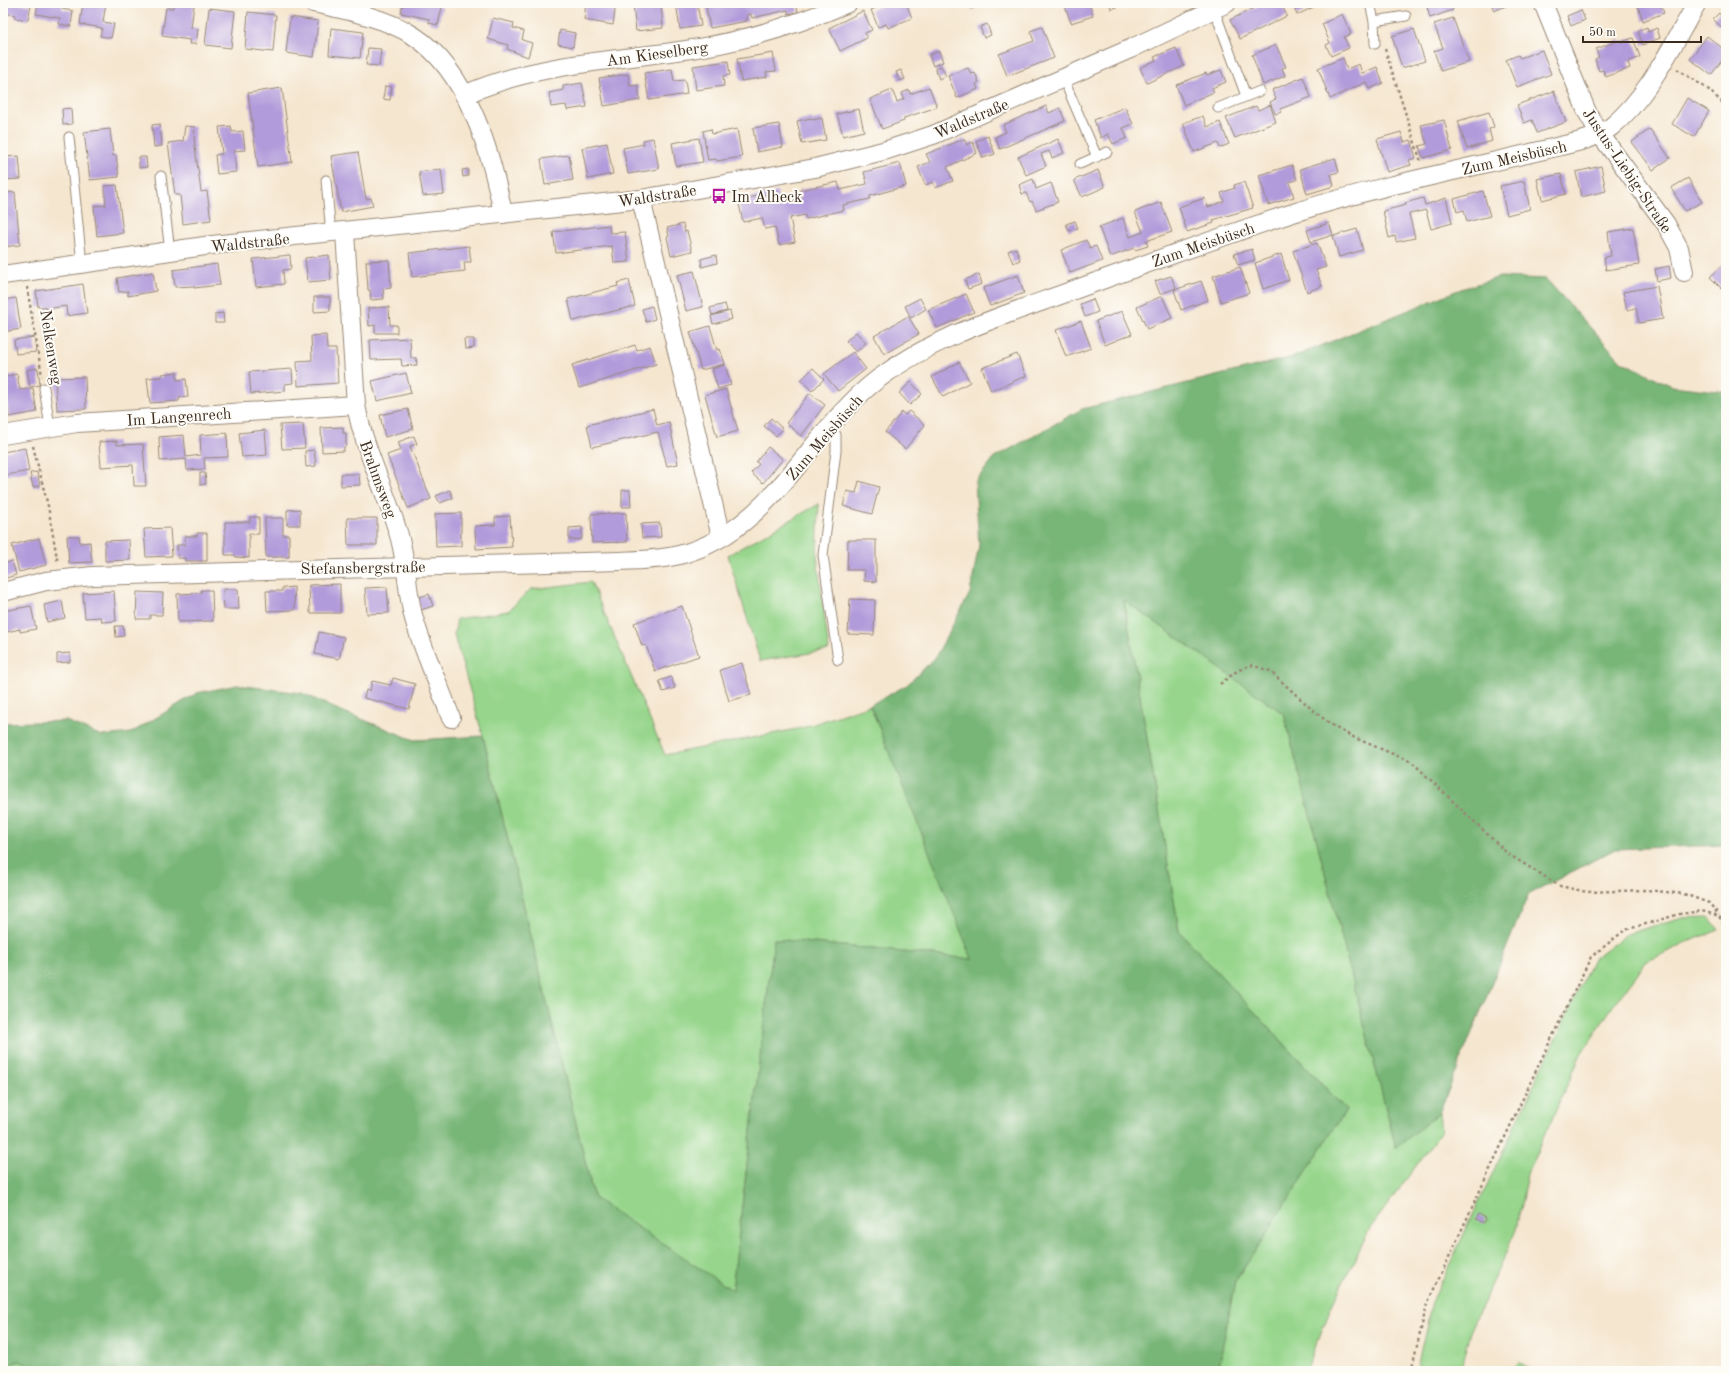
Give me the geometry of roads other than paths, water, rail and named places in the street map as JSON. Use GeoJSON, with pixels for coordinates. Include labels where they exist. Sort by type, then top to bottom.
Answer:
{"type":"FeatureCollection","features":[{"type":"Feature","properties":{"kind":"street"},"geometry":{"type":"LineString","coordinates":[[313,3],[379,20],[413,35],[431,49],[448,69],[464,95],[483,139],[503,214]]}},
{"type":"Feature","properties":{"kind":"street","name":"Am Kieselberg"},"geometry":{"type":"LineString","coordinates":[[464,95],[487,85],[550,68],[703,47],[750,38],[783,28],[848,3]]}},
{"type":"Feature","properties":{"kind":"street","name":"Justus-Liebig-Straße"},"geometry":{"type":"LineString","coordinates":[[1543,3],[1580,95],[1600,134],[1666,224],[1679,248],[1684,272]]}},
{"type":"Feature","properties":{"kind":"street","name":"Zum Meisbüsch"},"geometry":{"type":"LineString","coordinates":[[721,537],[747,520],[770,498],[850,403],[877,380],[927,347],[972,328],[1148,263],[1294,212],[1426,178],[1581,142],[1600,134],[1611,127],[1630,108],[1663,60],[1697,3]]}},
{"type":"Feature","properties":{"kind":"street","name":"Waldstraße"},"geometry":{"type":"LineString","coordinates":[[3,275],[212,245],[641,199],[815,168],[887,150],[933,135],[1221,6]]}},
{"type":"Feature","properties":{"kind":"street"},"geometry":{"type":"LineString","coordinates":[[641,199],[721,537]]}},
{"type":"Feature","properties":{"kind":"street","name":"Brahmsweg"},"geometry":{"type":"LineString","coordinates":[[338,232],[356,405],[360,428],[397,528],[406,566],[407,590],[414,617],[451,718]]}},
{"type":"Feature","properties":{"kind":"street","name":"Im Langenrech"},"geometry":{"type":"LineString","coordinates":[[3,435],[50,427],[109,421],[356,405]]}},
{"type":"Feature","properties":{"kind":"street","name":"Stefansbergstraße"},"geometry":{"type":"LineString","coordinates":[[3,592],[61,579],[93,576],[406,566],[620,562],[659,559],[681,554],[721,537]]}},
{"type":"Feature","properties":{"kind":"lane"},"geometry":{"type":"LineString","coordinates":[[1370,3],[1374,21],[1375,44]]}},
{"type":"Feature","properties":{"kind":"lane","name":"Waldstraße"},"geometry":{"type":"LineString","coordinates":[[1221,6],[1246,96]]}},
{"type":"Feature","properties":{"kind":"lane"},"geometry":{"type":"LineString","coordinates":[[1374,21],[1406,16]]}},
{"type":"Feature","properties":{"kind":"lane"},"geometry":{"type":"LineString","coordinates":[[1063,78],[1097,157]]}},
{"type":"Feature","properties":{"kind":"lane"},"geometry":{"type":"LineString","coordinates":[[1218,108],[1260,91]]}},
{"type":"Feature","properties":{"kind":"lane"},"geometry":{"type":"LineString","coordinates":[[69,137],[82,264]]}},
{"type":"Feature","properties":{"kind":"lane"},"geometry":{"type":"LineString","coordinates":[[1080,164],[1107,152]]}},
{"type":"Feature","properties":{"kind":"lane"},"geometry":{"type":"LineString","coordinates":[[161,176],[170,252]]}},
{"type":"Feature","properties":{"kind":"lane"},"geometry":{"type":"LineString","coordinates":[[326,180],[338,232]]}},
{"type":"Feature","properties":{"kind":"lane","name":"Nelkenweg"},"geometry":{"type":"LineString","coordinates":[[44,388],[50,427]]}},
{"type":"Feature","properties":{"kind":"lane"},"geometry":{"type":"LineString","coordinates":[[831,424],[836,435],[836,451],[823,555],[838,660]]}},
{"type":"Feature","properties":{"kind":"place","name":"Im Alheck"},"geometry":{"type":"Point","coordinates":[719,196]}}]}
